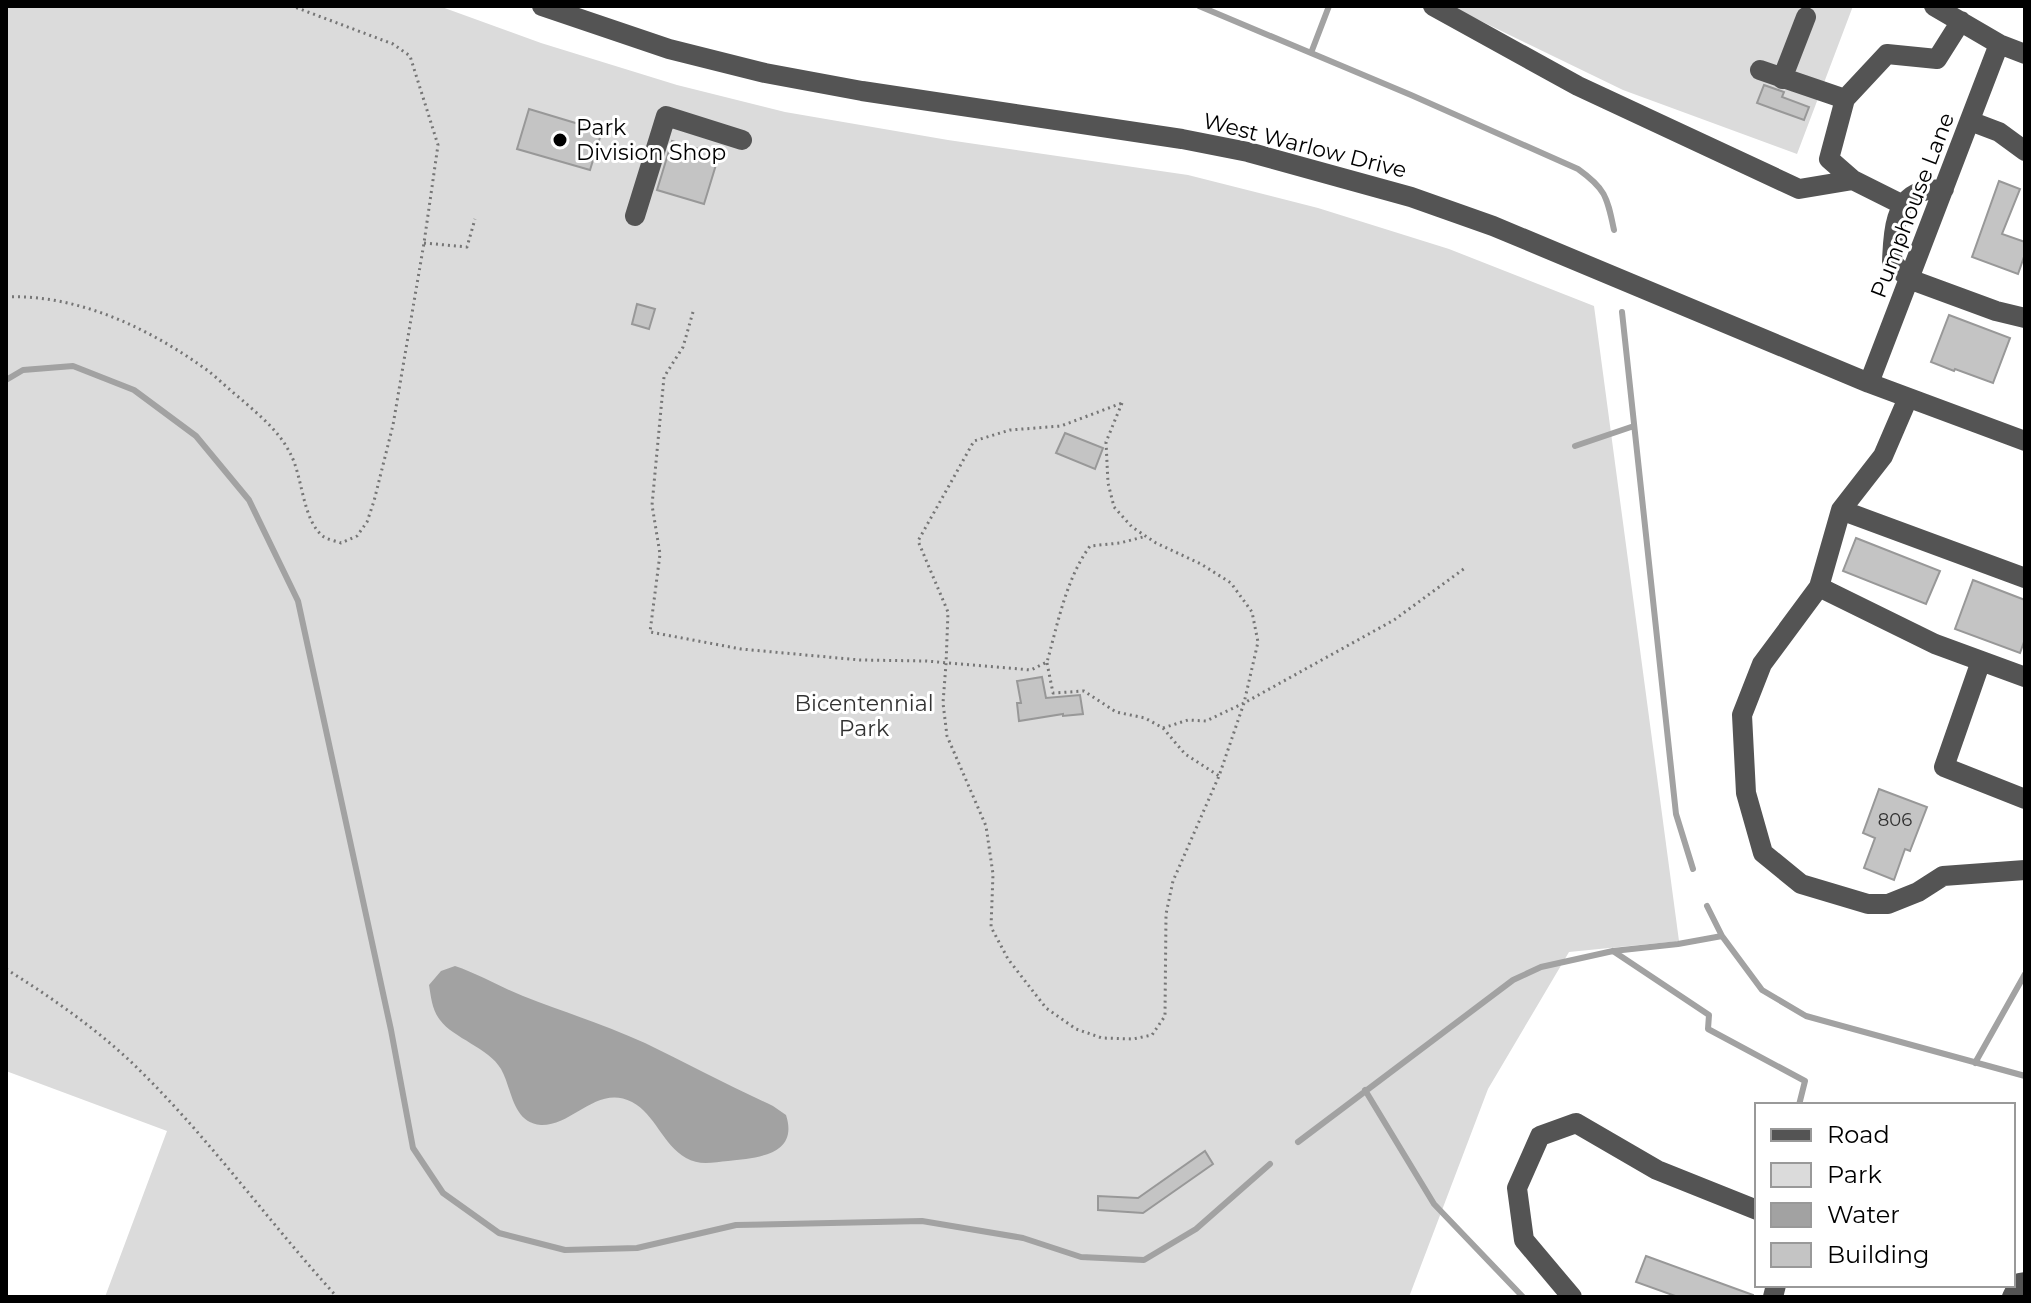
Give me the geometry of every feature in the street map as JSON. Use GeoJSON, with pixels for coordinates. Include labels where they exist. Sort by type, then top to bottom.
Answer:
{"type":"FeatureCollection","features":[{"type":"Feature","properties":{"kind":"street","name":"West Warlow Drive"},"geometry":{"type":"LineString","coordinates":[[542,6],[669,49],[765,73],[862,91],[1182,139],[1248,152],[1411,197],[1493,226],[1869,383],[2025,441]]}},
{"type":"Feature","properties":{"kind":"street"},"geometry":{"type":"LineString","coordinates":[[1433,6],[1578,86],[1799,189],[1853,180]]}},
{"type":"Feature","properties":{"kind":"street"},"geometry":{"type":"LineString","coordinates":[[1934,6],[1999,44],[2025,54]]}},
{"type":"Feature","properties":{"kind":"street"},"geometry":{"type":"LineString","coordinates":[[1782,79],[1806,17]]}},
{"type":"Feature","properties":{"kind":"street"},"geometry":{"type":"LineString","coordinates":[[1903,205],[1853,180],[1829,159],[1845,99],[1887,54],[1937,59],[1961,21]]}},
{"type":"Feature","properties":{"kind":"street","name":"Pumphouse Lane"},"geometry":{"type":"LineString","coordinates":[[1869,383],[1999,44]]}},
{"type":"Feature","properties":{"kind":"street"},"geometry":{"type":"LineString","coordinates":[[1760,70],[1845,99]]}},
{"type":"Feature","properties":{"kind":"street"},"geometry":{"type":"LineString","coordinates":[[635,216],[666,116],[742,140]]}},
{"type":"Feature","properties":{"kind":"street"},"geometry":{"type":"LineString","coordinates":[[1970,121],[1999,132],[2025,151]]}},
{"type":"Feature","properties":{"kind":"street"},"geometry":{"type":"LineString","coordinates":[[1944,189],[1920,191],[1903,205],[1894,229],[1892,262],[1909,279],[1996,311],[2025,318]]}},
{"type":"Feature","properties":{"kind":"street"},"geometry":{"type":"LineString","coordinates":[[1908,398],[1883,456],[1841,510],[1819,587],[1762,664],[1742,715],[1746,793],[1763,853],[1801,884],[1870,896],[1888,904],[1918,892],[1943,876],[2025,870]]}},
{"type":"Feature","properties":{"kind":"street"},"geometry":{"type":"LineString","coordinates":[[1841,510],[2025,578]]}},
{"type":"Feature","properties":{"kind":"street"},"geometry":{"type":"LineString","coordinates":[[1819,587],[1935,644],[2025,677]]}},
{"type":"Feature","properties":{"kind":"street"},"geometry":{"type":"LineString","coordinates":[[1981,661],[1944,767],[2025,799]]}},
{"type":"Feature","properties":{"kind":"street"},"geometry":{"type":"LineString","coordinates":[[1572,1297],[1524,1240],[1517,1188],[1540,1136],[1576,1123],[1657,1170],[1755,1209]]}},
{"type":"Feature","properties":{"kind":"path"},"geometry":{"type":"LineString","coordinates":[[6,297],[45,298],[117,319],[164,341],[206,369],[269,424],[291,454],[313,524],[325,537],[341,543],[357,536],[367,522],[374,501],[393,425],[438,145],[410,56],[393,44],[292,6]]}},
{"type":"Feature","properties":{"kind":"path"},"geometry":{"type":"LineString","coordinates":[[424,243],[467,247],[475,219]]}},
{"type":"Feature","properties":{"kind":"path"},"geometry":{"type":"LineString","coordinates":[[693,312],[683,347],[664,377],[652,505],[660,554],[650,632],[741,649],[860,660],[926,661],[1031,670],[1047,662]]}},
{"type":"Feature","properties":{"kind":"path"},"geometry":{"type":"LineString","coordinates":[[1122,403],[1106,442],[1108,483],[1114,507],[1145,536],[1231,583],[1252,612],[1258,642],[1244,703],[1219,776],[1173,881],[1166,914],[1165,1016],[1152,1035],[1133,1039],[1102,1038],[1076,1029],[1046,1008],[1008,959],[991,927],[993,874],[986,826],[947,736],[943,703],[948,612],[918,541],[974,441],[1010,430],[1061,426],[1122,403]]}},
{"type":"Feature","properties":{"kind":"path"},"geometry":{"type":"LineString","coordinates":[[1145,536],[1120,543],[1090,546],[1080,559],[1047,662],[1053,693],[1084,691],[1116,712],[1145,718],[1163,728],[1185,754],[1219,776]]}},
{"type":"Feature","properties":{"kind":"path"},"geometry":{"type":"LineString","coordinates":[[1163,728],[1188,720],[1206,721],[1244,703],[1394,620],[1465,568]]}},
{"type":"Feature","properties":{"kind":"path"},"geometry":{"type":"LineString","coordinates":[[6,969],[59,1003],[127,1058],[190,1122],[337,1297]]}},
{"type":"Feature","properties":{"kind":"green space","name":"Bicentennial Park"},"geometry":{"type":"Polygon","coordinates":[[[6,6],[439,6],[541,43],[677,85],[785,112],[948,140],[1188,175],[1318,208],[1449,249],[1594,306],[1679,941],[1569,952],[1488,1089],[1409,1297],[105,1297],[167,1131],[6,1071],[6,6]]]}},
{"type":"Feature","properties":{"kind":"green space"},"geometry":{"type":"Polygon","coordinates":[[[1450,6],[1853,6],[1797,154],[1623,90],[1450,6]]]}},
{"type":"Feature","properties":{"kind":"water"},"geometry":{"type":"Polygon","coordinates":[[[455,966],[645,1043],[773,1106],[786,1115],[786,1139],[773,1152],[763,1156],[712,1163],[696,1162],[678,1152],[640,1107],[619,1098],[596,1102],[553,1124],[531,1123],[518,1111],[505,1077],[495,1062],[453,1032],[435,1012],[429,985],[441,971],[455,966]]]}},
{"type":"Feature","properties":{"kind":"building"},"geometry":{"type":"Polygon","coordinates":[[[1764,85],[1784,92],[1782,97],[1809,107],[1804,120],[1757,103],[1764,85]]]}},
{"type":"Feature","properties":{"kind":"building","name":"Park Division Shop"},"geometry":{"type":"Polygon","coordinates":[[[529,109],[602,131],[590,170],[517,149],[529,109]]]}},
{"type":"Feature","properties":{"kind":"building"},"geometry":{"type":"Polygon","coordinates":[[[672,141],[719,155],[704,204],[657,190],[672,141]]]}},
{"type":"Feature","properties":{"kind":"building"},"geometry":{"type":"Polygon","coordinates":[[[1999,181],[2020,189],[2002,234],[2025,242],[2025,254],[2018,274],[1972,257],[1999,181]]]}},
{"type":"Feature","properties":{"kind":"building"},"geometry":{"type":"Polygon","coordinates":[[[637,304],[655,309],[649,329],[632,324],[637,304]]]}},
{"type":"Feature","properties":{"kind":"building"},"geometry":{"type":"Polygon","coordinates":[[[1949,315],[2010,338],[1993,383],[1931,362],[1949,315]]]}},
{"type":"Feature","properties":{"kind":"building"},"geometry":{"type":"Polygon","coordinates":[[[1065,433],[1103,448],[1095,469],[1056,453],[1065,433]]]}},
{"type":"Feature","properties":{"kind":"building"},"geometry":{"type":"Polygon","coordinates":[[[1856,538],[1940,571],[1926,604],[1843,571],[1856,538]]]}},
{"type":"Feature","properties":{"kind":"building"},"geometry":{"type":"Polygon","coordinates":[[[1973,580],[2025,600],[2025,639],[2020,653],[1955,629],[1973,580]]]}},
{"type":"Feature","properties":{"kind":"building"},"geometry":{"type":"Polygon","coordinates":[[[1042,677],[1046,698],[1080,695],[1083,714],[1019,721],[1017,703],[1021,703],[1017,681],[1042,677]]]}},
{"type":"Feature","properties":{"kind":"building"},"geometry":{"type":"Polygon","coordinates":[[[1879,789],[1927,807],[1910,851],[1905,849],[1894,880],[1864,868],[1875,838],[1863,833],[1879,789]]]}},
{"type":"Feature","properties":{"kind":"building"},"geometry":{"type":"Polygon","coordinates":[[[1205,1151],[1213,1164],[1143,1213],[1098,1210],[1098,1196],[1138,1198],[1205,1151]]]}},
{"type":"Feature","properties":{"kind":"building"},"geometry":{"type":"Polygon","coordinates":[[[1646,1256],[1753,1297],[1678,1297],[1636,1282],[1646,1256]]]}},
{"type":"Feature","properties":{"kind":"waterway"},"geometry":{"type":"LineString","coordinates":[[1199,6],[1578,169],[1604,195],[1614,230]]}},
{"type":"Feature","properties":{"kind":"waterway"},"geometry":{"type":"LineString","coordinates":[[1311,53],[1329,6]]}},
{"type":"Feature","properties":{"kind":"waterway"},"geometry":{"type":"LineString","coordinates":[[1622,312],[1676,814],[1693,869]]}},
{"type":"Feature","properties":{"kind":"waterway"},"geometry":{"type":"LineString","coordinates":[[6,380],[23,370],[73,366],[134,390],[196,436],[249,500],[298,601],[391,1030],[413,1148],[443,1193],[499,1233],[565,1250],[637,1248],[736,1225],[922,1221],[1023,1238],[1081,1257],[1144,1260],[1196,1229],[1270,1164]]}},
{"type":"Feature","properties":{"kind":"waterway"},"geometry":{"type":"LineString","coordinates":[[1575,446],[1634,426]]}},
{"type":"Feature","properties":{"kind":"waterway"},"geometry":{"type":"LineString","coordinates":[[1707,906],[1722,936],[1762,990],[1806,1016],[2025,1076]]}},
{"type":"Feature","properties":{"kind":"waterway"},"geometry":{"type":"LineString","coordinates":[[1298,1142],[1513,980],[1541,967],[1613,951],[1722,936]]}},
{"type":"Feature","properties":{"kind":"waterway"},"geometry":{"type":"LineString","coordinates":[[1613,951],[1709,1015],[1708,1029],[1805,1081],[1800,1103]]}},
{"type":"Feature","properties":{"kind":"waterway"},"geometry":{"type":"LineString","coordinates":[[1975,1063],[2025,974]]}},
{"type":"Feature","properties":{"kind":"waterway"},"geometry":{"type":"LineString","coordinates":[[1365,1090],[1434,1204],[1523,1297]]}},
{"type":"Feature","properties":{"kind":"place","name":"Park Division Shop"},"geometry":{"type":"Point","coordinates":[560,140]}}]}
